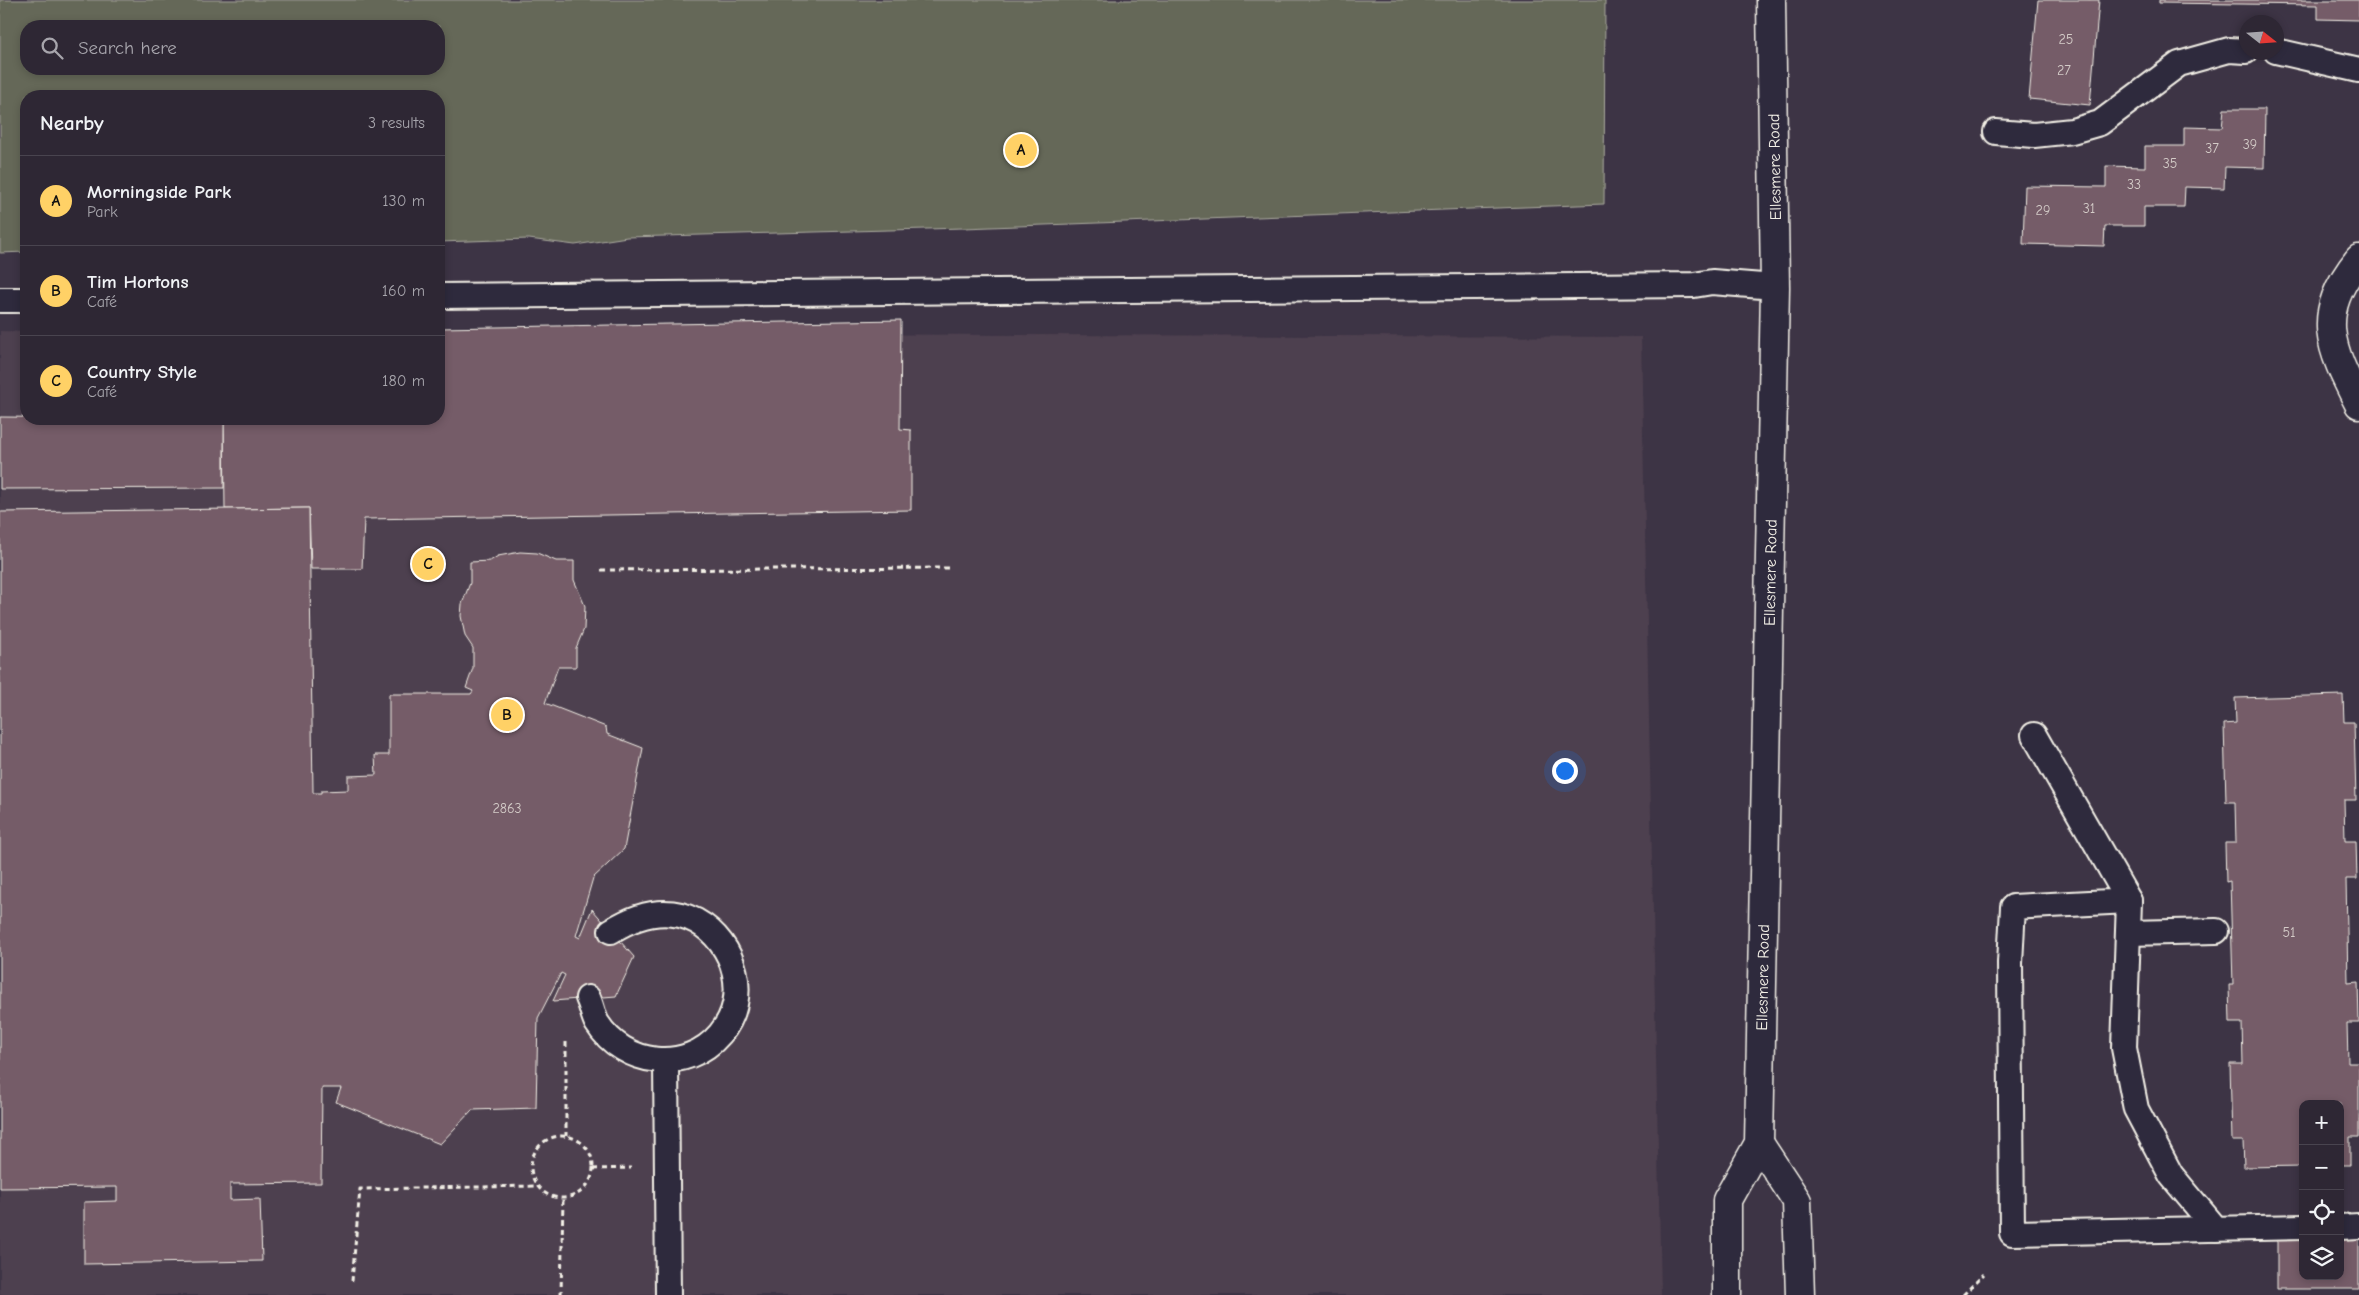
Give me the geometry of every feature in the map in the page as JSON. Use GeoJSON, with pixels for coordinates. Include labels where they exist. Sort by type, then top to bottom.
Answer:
{"type":"FeatureCollection","features":[{"type":"Feature","properties":{"kind":"main road","name":"Ellesmere Road"},"geometry":{"type":"LineString","coordinates":[[1727,1295],[1727,1200],[1759,1143],[1775,287],[1771,0]]}},
{"type":"Feature","properties":{"kind":"main road"},"geometry":{"type":"LineString","coordinates":[[2359,259],[2346,276],[2333,301],[2330,325],[2333,348],[2359,404]]}},
{"type":"Feature","properties":{"kind":"main road"},"geometry":{"type":"LineString","coordinates":[[1759,1143],[1797,1201],[1800,1295]]}},
{"type":"Feature","properties":{"kind":"lane"},"geometry":{"type":"LineString","coordinates":[[1996,132],[2034,135],[2072,131],[2100,123],[2179,64],[2229,50],[2239,50]]}},
{"type":"Feature","properties":{"kind":"lane"},"geometry":{"type":"LineString","coordinates":[[2284,53],[2359,70]]}},
{"type":"Feature","properties":{"kind":"lane"},"geometry":{"type":"LineString","coordinates":[[445,296],[1694,285],[1712,282],[1775,287]]}},
{"type":"Feature","properties":{"kind":"lane"},"geometry":{"type":"LineString","coordinates":[[0,300],[20,300]]}},
{"type":"Feature","properties":{"kind":"lane"},"geometry":{"type":"LineString","coordinates":[[2034,736],[2129,901],[2124,1048],[2136,1109],[2171,1175],[2216,1229]]}},
{"type":"Feature","properties":{"kind":"lane"},"geometry":{"type":"LineString","coordinates":[[2129,901],[2014,907],[2010,962],[2012,1233],[2299,1227]]}},
{"type":"Feature","properties":{"kind":"lane"},"geometry":{"type":"LineString","coordinates":[[590,1002],[596,1022],[615,1044],[641,1058],[666,1061],[697,1052],[720,1034],[734,1008],[737,979],[732,959],[710,928],[684,915],[656,912],[627,921],[612,931]]}},
{"type":"Feature","properties":{"kind":"lane"},"geometry":{"type":"LineString","coordinates":[[2128,933],[2216,931]]}},
{"type":"Feature","properties":{"kind":"lane"},"geometry":{"type":"LineString","coordinates":[[666,1061],[668,1295]]}},
{"type":"Feature","properties":{"kind":"lane"},"geometry":{"type":"LineString","coordinates":[[2344,1227],[2359,1226]]}},
{"type":"Feature","properties":{"kind":"path"},"geometry":{"type":"LineString","coordinates":[[601,570],[951,568]]}},
{"type":"Feature","properties":{"kind":"path"},"geometry":{"type":"LineString","coordinates":[[566,1136],[566,1015],[590,1002]]}},
{"type":"Feature","properties":{"kind":"path"},"geometry":{"type":"LineString","coordinates":[[555,1136],[566,1136],[583,1144],[589,1151],[593,1169],[587,1186],[572,1197],[563,1199],[553,1198],[537,1186],[530,1167],[538,1147],[555,1136]]}},
{"type":"Feature","properties":{"kind":"path"},"geometry":{"type":"LineString","coordinates":[[352,1281],[360,1189],[537,1186]]}},
{"type":"Feature","properties":{"kind":"path"},"geometry":{"type":"LineString","coordinates":[[562,1295],[563,1199]]}},
{"type":"Feature","properties":{"kind":"path"},"geometry":{"type":"LineString","coordinates":[[1964,1295],[1984,1274]]}},
{"type":"Feature","properties":{"kind":"shaded area"},"geometry":{"type":"Polygon","coordinates":[[[0,331],[20,332],[20,425],[445,425],[445,333],[1641,337],[1661,1295],[0,1295],[0,331]]]}},
{"type":"Feature","properties":{"kind":"green space"},"geometry":{"type":"Polygon","coordinates":[[[0,0],[1605,0],[1604,204],[964,228],[627,237],[575,245],[529,239],[445,242],[445,90],[20,90],[20,252],[0,253],[0,0]]]}},
{"type":"Feature","properties":{"kind":"building"},"geometry":{"type":"Polygon","coordinates":[[[2038,0],[2099,0],[2090,105],[2029,99],[2038,0]]]}},
{"type":"Feature","properties":{"kind":"building"},"geometry":{"type":"Polygon","coordinates":[[[2159,0],[2359,0],[2359,20],[2318,19],[2318,5],[2159,3],[2159,0]]]}},
{"type":"Feature","properties":{"kind":"building"},"geometry":{"type":"Polygon","coordinates":[[[2224,109],[2265,109],[2264,168],[2225,167],[2224,188],[2185,187],[2184,207],[2144,207],[2144,226],[2105,226],[2104,246],[2023,244],[2025,186],[2106,187],[2106,166],[2145,167],[2145,146],[2184,146],[2184,127],[2222,128],[2224,109]]]}},
{"type":"Feature","properties":{"kind":"building"},"geometry":{"type":"Polygon","coordinates":[[[901,320],[900,429],[911,430],[911,510],[364,519],[362,569],[311,569],[309,508],[225,509],[224,425],[445,425],[445,328],[901,320]]]}},
{"type":"Feature","properties":{"kind":"building"},"geometry":{"type":"Polygon","coordinates":[[[0,417],[20,417],[20,425],[224,425],[224,488],[0,489],[0,417]]]}},
{"type":"Feature","properties":{"kind":"building"},"geometry":{"type":"Polygon","coordinates":[[[309,508],[313,793],[348,790],[348,776],[376,775],[375,755],[389,755],[389,694],[471,694],[473,691],[466,688],[473,668],[473,648],[465,636],[461,616],[462,604],[470,583],[470,562],[490,561],[498,556],[520,552],[537,553],[556,561],[574,561],[574,580],[585,606],[584,629],[576,648],[576,667],[558,667],[545,703],[606,727],[607,734],[643,748],[624,849],[593,878],[576,936],[580,938],[592,909],[634,957],[616,996],[553,1001],[565,975],[561,973],[538,1018],[536,1108],[472,1110],[440,1144],[336,1102],[341,1088],[322,1088],[321,1183],[230,1184],[230,1200],[260,1199],[262,1261],[84,1264],[84,1202],[117,1201],[117,1187],[0,1188],[0,512],[309,508]]]}},
{"type":"Feature","properties":{"kind":"building"},"geometry":{"type":"Polygon","coordinates":[[[2343,695],[2344,722],[2354,722],[2356,800],[2344,800],[2345,841],[2356,841],[2357,879],[2346,879],[2348,983],[2358,982],[2359,1023],[2347,1023],[2348,1062],[2359,1062],[2359,1137],[2350,1137],[2350,1165],[2344,1165],[2344,1100],[2299,1100],[2299,1166],[2244,1167],[2243,1141],[2232,1141],[2230,1064],[2243,1064],[2242,1023],[2230,1023],[2229,985],[2233,985],[2230,881],[2226,882],[2225,843],[2236,843],[2235,802],[2226,802],[2224,724],[2236,723],[2235,698],[2343,695]]]}},
{"type":"Feature","properties":{"kind":"building"},"geometry":{"type":"Polygon","coordinates":[[[2277,1237],[2299,1237],[2299,1280],[2344,1280],[2344,1237],[2359,1237],[2359,1289],[2277,1289],[2277,1237]]]}},
{"type":"Feature","properties":{"kind":"place","name":"Morningside Park"},"geometry":{"type":"Point","coordinates":[1021,150]}},
{"type":"Feature","properties":{"kind":"place","name":"Country Style"},"geometry":{"type":"Point","coordinates":[428,564]}},
{"type":"Feature","properties":{"kind":"place","name":"Tim Hortons"},"geometry":{"type":"Point","coordinates":[507,715]}}]}
